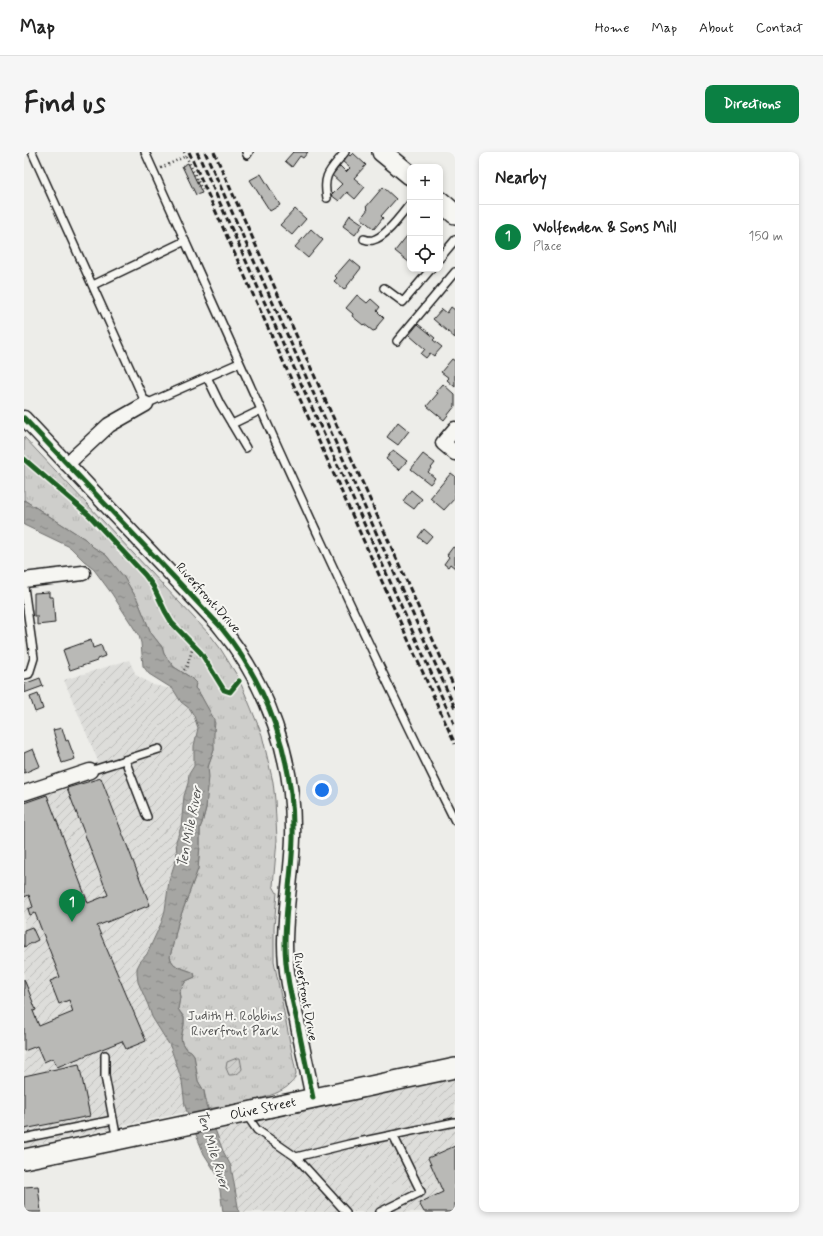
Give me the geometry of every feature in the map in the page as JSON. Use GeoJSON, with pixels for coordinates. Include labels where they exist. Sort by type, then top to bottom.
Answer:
{"type":"FeatureCollection","features":[{"type":"Feature","properties":{"kind":"main road"},"geometry":{"type":"LineString","coordinates":[[382,152],[407,173]]}},
{"type":"Feature","properties":{"kind":"main road"},"geometry":{"type":"LineString","coordinates":[[443,204],[455,214]]}},
{"type":"Feature","properties":{"kind":"main road","name":"Olive Street"},"geometry":{"type":"LineString","coordinates":[[24,1159],[455,1068]]}},
{"type":"Feature","properties":{"kind":"street"},"geometry":{"type":"LineString","coordinates":[[67,464],[109,425],[146,404]]}},
{"type":"Feature","properties":{"kind":"street","name":"Riverfront Drive"},"geometry":{"type":"LineString","coordinates":[[24,418],[203,606],[226,633],[243,657],[255,678],[272,716],[285,759],[292,814],[292,849],[285,934],[286,963],[293,1005],[313,1098]]}},
{"type":"Feature","properties":{"kind":"street"},"geometry":{"type":"LineString","coordinates":[[455,429],[443,443],[455,453]]}},
{"type":"Feature","properties":{"kind":"street"},"geometry":{"type":"LineString","coordinates":[[24,580],[83,573]]}},
{"type":"Feature","properties":{"kind":"street"},"geometry":{"type":"LineString","coordinates":[[24,793],[90,771]]}},
{"type":"Feature","properties":{"kind":"lane"},"geometry":{"type":"LineString","coordinates":[[32,152],[146,404],[240,363]]}},
{"type":"Feature","properties":{"kind":"lane"},"geometry":{"type":"LineString","coordinates":[[145,152],[261,410],[403,717],[455,821]]}},
{"type":"Feature","properties":{"kind":"lane"},"geometry":{"type":"LineString","coordinates":[[246,152],[247,155],[250,152]]}},
{"type":"Feature","properties":{"kind":"lane"},"geometry":{"type":"LineString","coordinates":[[327,198],[325,183],[326,177],[345,152]]}},
{"type":"Feature","properties":{"kind":"lane"},"geometry":{"type":"LineString","coordinates":[[364,239],[373,240],[378,238],[407,207]]}},
{"type":"Feature","properties":{"kind":"lane"},"geometry":{"type":"LineString","coordinates":[[443,254],[455,240]]}},
{"type":"Feature","properties":{"kind":"lane"},"geometry":{"type":"LineString","coordinates":[[93,285],[185,241]]}},
{"type":"Feature","properties":{"kind":"lane"},"geometry":{"type":"LineString","coordinates":[[384,288],[403,302],[428,272]]}},
{"type":"Feature","properties":{"kind":"lane"},"geometry":{"type":"LineString","coordinates":[[397,341],[455,272]]}},
{"type":"Feature","properties":{"kind":"lane"},"geometry":{"type":"LineString","coordinates":[[207,377],[220,404],[246,448]]}},
{"type":"Feature","properties":{"kind":"lane"},"geometry":{"type":"LineString","coordinates":[[232,424],[261,410]]}},
{"type":"Feature","properties":{"kind":"lane"},"geometry":{"type":"LineString","coordinates":[[24,586],[34,658],[29,674],[24,675]]}},
{"type":"Feature","properties":{"kind":"lane"},"geometry":{"type":"LineString","coordinates":[[90,771],[159,749]]}},
{"type":"Feature","properties":{"kind":"lane"},"geometry":{"type":"LineString","coordinates":[[125,760],[147,817]]}},
{"type":"Feature","properties":{"kind":"lane"},"geometry":{"type":"LineString","coordinates":[[104,1055],[105,1076],[117,1140]]}},
{"type":"Feature","properties":{"kind":"lane"},"geometry":{"type":"LineString","coordinates":[[246,1112],[257,1130],[296,1156],[346,1212]]}},
{"type":"Feature","properties":{"kind":"lane"},"geometry":{"type":"LineString","coordinates":[[24,1138],[113,1120]]}},
{"type":"Feature","properties":{"kind":"lane"},"geometry":{"type":"LineString","coordinates":[[296,1156],[455,1122]]}},
{"type":"Feature","properties":{"kind":"lane"},"geometry":{"type":"LineString","coordinates":[[380,1212],[421,1192],[393,1135]]}},
{"type":"Feature","properties":{"kind":"path"},"geometry":{"type":"LineString","coordinates":[[184,152],[202,190]]}},
{"type":"Feature","properties":{"kind":"path"},"geometry":{"type":"LineString","coordinates":[[168,165],[186,156]]}},
{"type":"Feature","properties":{"kind":"path"},"geometry":{"type":"LineString","coordinates":[[184,670],[188,666],[189,656],[194,645]]}},
{"type":"Feature","properties":{"kind":"shaded area"},"geometry":{"type":"Polygon","coordinates":[[[129,660],[136,675],[153,685],[173,689],[181,702],[190,709],[198,728],[194,746],[194,766],[189,774],[182,810],[181,827],[176,841],[178,856],[169,881],[165,910],[147,954],[137,968],[142,990],[152,1017],[170,1046],[182,1081],[187,1112],[24,1147],[24,801],[100,777],[95,763],[98,761],[64,680],[129,660]]]}},
{"type":"Feature","properties":{"kind":"shaded area"},"geometry":{"type":"Polygon","coordinates":[[[455,1078],[455,1212],[239,1212],[231,1166],[223,1151],[215,1129],[455,1078]]]}},
{"type":"Feature","properties":{"kind":"green space","name":"Judith H. Robbins Riverfront Park"},"geometry":{"type":"Polygon","coordinates":[[[24,437],[211,636],[238,677],[262,735],[273,782],[275,800],[277,840],[273,886],[277,893],[274,927],[274,961],[296,1073],[291,1083],[275,1094],[252,1101],[208,1109],[204,1091],[198,1081],[194,1055],[191,1051],[185,1048],[181,1038],[184,1017],[178,1009],[180,997],[179,992],[186,981],[195,977],[194,973],[174,964],[170,957],[178,923],[198,869],[200,828],[206,808],[208,767],[214,750],[213,738],[215,723],[200,694],[195,688],[196,682],[174,667],[164,654],[162,647],[151,633],[137,599],[123,576],[106,555],[93,547],[85,539],[24,500],[24,437]]]}},
{"type":"Feature","properties":{"kind":"green space"},"geometry":{"type":"Polygon","coordinates":[[[240,1058],[242,1069],[237,1074],[229,1075],[226,1068],[227,1062],[240,1058]]]}},
{"type":"Feature","properties":{"kind":"water","name":"Ten Mile River"},"geometry":{"type":"Polygon","coordinates":[[[24,500],[85,539],[93,547],[106,555],[123,576],[137,599],[151,633],[162,647],[164,654],[174,667],[190,677],[196,683],[195,688],[214,719],[214,750],[208,767],[209,777],[206,808],[200,828],[198,869],[178,923],[170,957],[174,964],[180,968],[194,973],[195,977],[186,981],[179,992],[180,997],[178,1009],[184,1018],[181,1038],[185,1048],[191,1051],[194,1055],[198,1081],[204,1091],[206,1105],[223,1151],[231,1166],[239,1212],[223,1212],[218,1176],[204,1154],[190,1120],[185,1106],[182,1081],[170,1046],[152,1017],[138,982],[137,973],[137,968],[147,954],[162,921],[165,910],[169,881],[177,856],[176,841],[181,827],[184,796],[189,774],[194,766],[194,746],[198,728],[190,709],[181,702],[173,689],[149,674],[143,666],[139,636],[112,594],[92,567],[70,547],[24,525],[24,500]]]}},
{"type":"Feature","properties":{"kind":"building"},"geometry":{"type":"Polygon","coordinates":[[[293,152],[308,152],[303,158],[300,156],[292,167],[285,161],[293,152]]]}},
{"type":"Feature","properties":{"kind":"building"},"geometry":{"type":"Polygon","coordinates":[[[353,153],[366,165],[354,178],[365,187],[355,199],[347,192],[339,201],[331,195],[342,184],[332,175],[340,166],[346,172],[350,168],[342,161],[348,154],[350,156],[353,153]]]}},
{"type":"Feature","properties":{"kind":"building"},"geometry":{"type":"Polygon","coordinates":[[[188,163],[202,193],[196,195],[182,166],[188,163]]]}},
{"type":"Feature","properties":{"kind":"building"},"geometry":{"type":"Polygon","coordinates":[[[261,174],[280,205],[270,211],[250,180],[261,174]]]}},
{"type":"Feature","properties":{"kind":"building"},"geometry":{"type":"Polygon","coordinates":[[[383,187],[396,199],[381,216],[383,218],[374,229],[361,218],[368,209],[366,207],[383,187]]]}},
{"type":"Feature","properties":{"kind":"building"},"geometry":{"type":"Polygon","coordinates":[[[295,209],[306,219],[292,235],[280,225],[295,209]]]}},
{"type":"Feature","properties":{"kind":"building"},"geometry":{"type":"Polygon","coordinates":[[[350,215],[363,224],[355,235],[343,226],[350,215]]]}},
{"type":"Feature","properties":{"kind":"building"},"geometry":{"type":"Polygon","coordinates":[[[311,229],[323,240],[308,258],[295,247],[311,229]]]}},
{"type":"Feature","properties":{"kind":"building"},"geometry":{"type":"Polygon","coordinates":[[[407,236],[407,261],[395,251],[407,236]]]}},
{"type":"Feature","properties":{"kind":"building"},"geometry":{"type":"Polygon","coordinates":[[[350,259],[361,268],[344,290],[334,281],[337,278],[335,276],[350,259]]]}},
{"type":"Feature","properties":{"kind":"building"},"geometry":{"type":"Polygon","coordinates":[[[357,295],[367,303],[371,299],[380,307],[377,311],[384,318],[376,330],[373,331],[364,324],[363,325],[352,316],[353,314],[346,308],[357,295]]]}},
{"type":"Feature","properties":{"kind":"building"},"geometry":{"type":"Polygon","coordinates":[[[451,307],[455,310],[455,338],[433,319],[442,309],[447,313],[451,307]]]}},
{"type":"Feature","properties":{"kind":"building"},"geometry":{"type":"Polygon","coordinates":[[[418,324],[435,338],[433,340],[442,347],[434,356],[430,353],[426,358],[421,354],[425,349],[409,335],[418,324]]]}},
{"type":"Feature","properties":{"kind":"building"},"geometry":{"type":"Polygon","coordinates":[[[452,359],[455,361],[455,387],[447,380],[449,378],[441,372],[452,359]]]}},
{"type":"Feature","properties":{"kind":"building"},"geometry":{"type":"Polygon","coordinates":[[[443,384],[455,395],[455,406],[444,420],[427,406],[438,393],[436,392],[443,384]]]}},
{"type":"Feature","properties":{"kind":"building"},"geometry":{"type":"Polygon","coordinates":[[[398,422],[409,431],[398,445],[387,437],[398,422]]]}},
{"type":"Feature","properties":{"kind":"building"},"geometry":{"type":"Polygon","coordinates":[[[393,450],[407,461],[399,470],[386,459],[393,450]]]}},
{"type":"Feature","properties":{"kind":"building"},"geometry":{"type":"Polygon","coordinates":[[[423,454],[435,463],[428,472],[435,478],[430,484],[411,469],[423,454]]]}},
{"type":"Feature","properties":{"kind":"building"},"geometry":{"type":"Polygon","coordinates":[[[451,473],[455,476],[455,498],[444,510],[430,498],[451,473]]]}},
{"type":"Feature","properties":{"kind":"building"},"geometry":{"type":"Polygon","coordinates":[[[411,490],[422,499],[414,509],[403,501],[411,490]]]}},
{"type":"Feature","properties":{"kind":"building"},"geometry":{"type":"Polygon","coordinates":[[[424,529],[432,536],[426,543],[418,537],[424,529]]]}},
{"type":"Feature","properties":{"kind":"building"},"geometry":{"type":"Polygon","coordinates":[[[453,547],[455,548],[455,568],[450,564],[448,567],[444,564],[449,557],[447,555],[453,547]]]}},
{"type":"Feature","properties":{"kind":"building"},"geometry":{"type":"Polygon","coordinates":[[[49,592],[49,597],[53,597],[55,623],[37,625],[37,616],[34,616],[34,593],[49,592]]]}},
{"type":"Feature","properties":{"kind":"building"},"geometry":{"type":"Polygon","coordinates":[[[91,640],[93,648],[101,645],[105,656],[97,659],[97,661],[70,670],[63,650],[91,640]]]}},
{"type":"Feature","properties":{"kind":"building"},"geometry":{"type":"Polygon","coordinates":[[[40,678],[43,686],[24,693],[24,684],[40,678]]]}},
{"type":"Feature","properties":{"kind":"building"},"geometry":{"type":"Polygon","coordinates":[[[38,694],[43,709],[35,712],[30,697],[38,694]]]}},
{"type":"Feature","properties":{"kind":"building"},"geometry":{"type":"Polygon","coordinates":[[[62,728],[66,741],[68,740],[75,759],[62,763],[53,730],[62,728]]]}},
{"type":"Feature","properties":{"kind":"building"},"geometry":{"type":"Polygon","coordinates":[[[33,749],[40,766],[24,773],[24,753],[33,749]]]}},
{"type":"Feature","properties":{"kind":"building"},"geometry":{"type":"Polygon","coordinates":[[[101,778],[150,905],[97,926],[146,1041],[126,1049],[122,1041],[57,1067],[53,1058],[44,1062],[37,1046],[24,1051],[24,979],[36,1010],[33,1011],[39,1026],[73,1012],[69,1000],[59,1004],[50,981],[60,977],[35,913],[30,915],[28,909],[33,907],[29,895],[24,897],[24,803],[47,795],[88,903],[108,895],[67,788],[101,778]]]}},
{"type":"Feature","properties":{"kind":"building"},"geometry":{"type":"Polygon","coordinates":[[[32,927],[38,940],[24,947],[24,930],[32,927]]]}},
{"type":"Feature","properties":{"kind":"building"},"geometry":{"type":"Polygon","coordinates":[[[79,1064],[90,1116],[24,1129],[24,1076],[79,1064]]]}},
{"type":"Feature","properties":{"kind":"building"},"geometry":{"type":"Polygon","coordinates":[[[455,1146],[455,1212],[424,1212],[419,1203],[443,1192],[428,1158],[455,1146]]]}},
{"type":"Feature","properties":{"kind":"building"},"geometry":{"type":"Polygon","coordinates":[[[38,1186],[41,1212],[24,1212],[24,1187],[38,1186]]]}},
{"type":"Feature","properties":{"kind":"railway"},"geometry":{"type":"LineString","coordinates":[[189,152],[455,744]]}},
{"type":"Feature","properties":{"kind":"railway"},"geometry":{"type":"LineString","coordinates":[[197,152],[455,726]]}},
{"type":"Feature","properties":{"kind":"railway"},"geometry":{"type":"LineString","coordinates":[[205,152],[455,708]]}},
{"type":"Feature","properties":{"kind":"railway"},"geometry":{"type":"LineString","coordinates":[[214,152],[455,689]]}},
{"type":"Feature","properties":{"kind":"cycle path"},"geometry":{"type":"LineString","coordinates":[[24,418],[219,625],[252,672],[264,698],[275,725],[283,752],[289,781],[293,838],[285,931],[285,954],[287,973],[313,1098]]}},
{"type":"Feature","properties":{"kind":"cycle path"},"geometry":{"type":"LineString","coordinates":[[24,459],[89,515],[145,575],[153,586],[172,623],[201,653],[224,690],[230,692],[239,681]]}},
{"type":"Feature","properties":{"kind":"place","name":"Wolfenden & Sons Mill"},"geometry":{"type":"Point","coordinates":[72,922]}}]}
